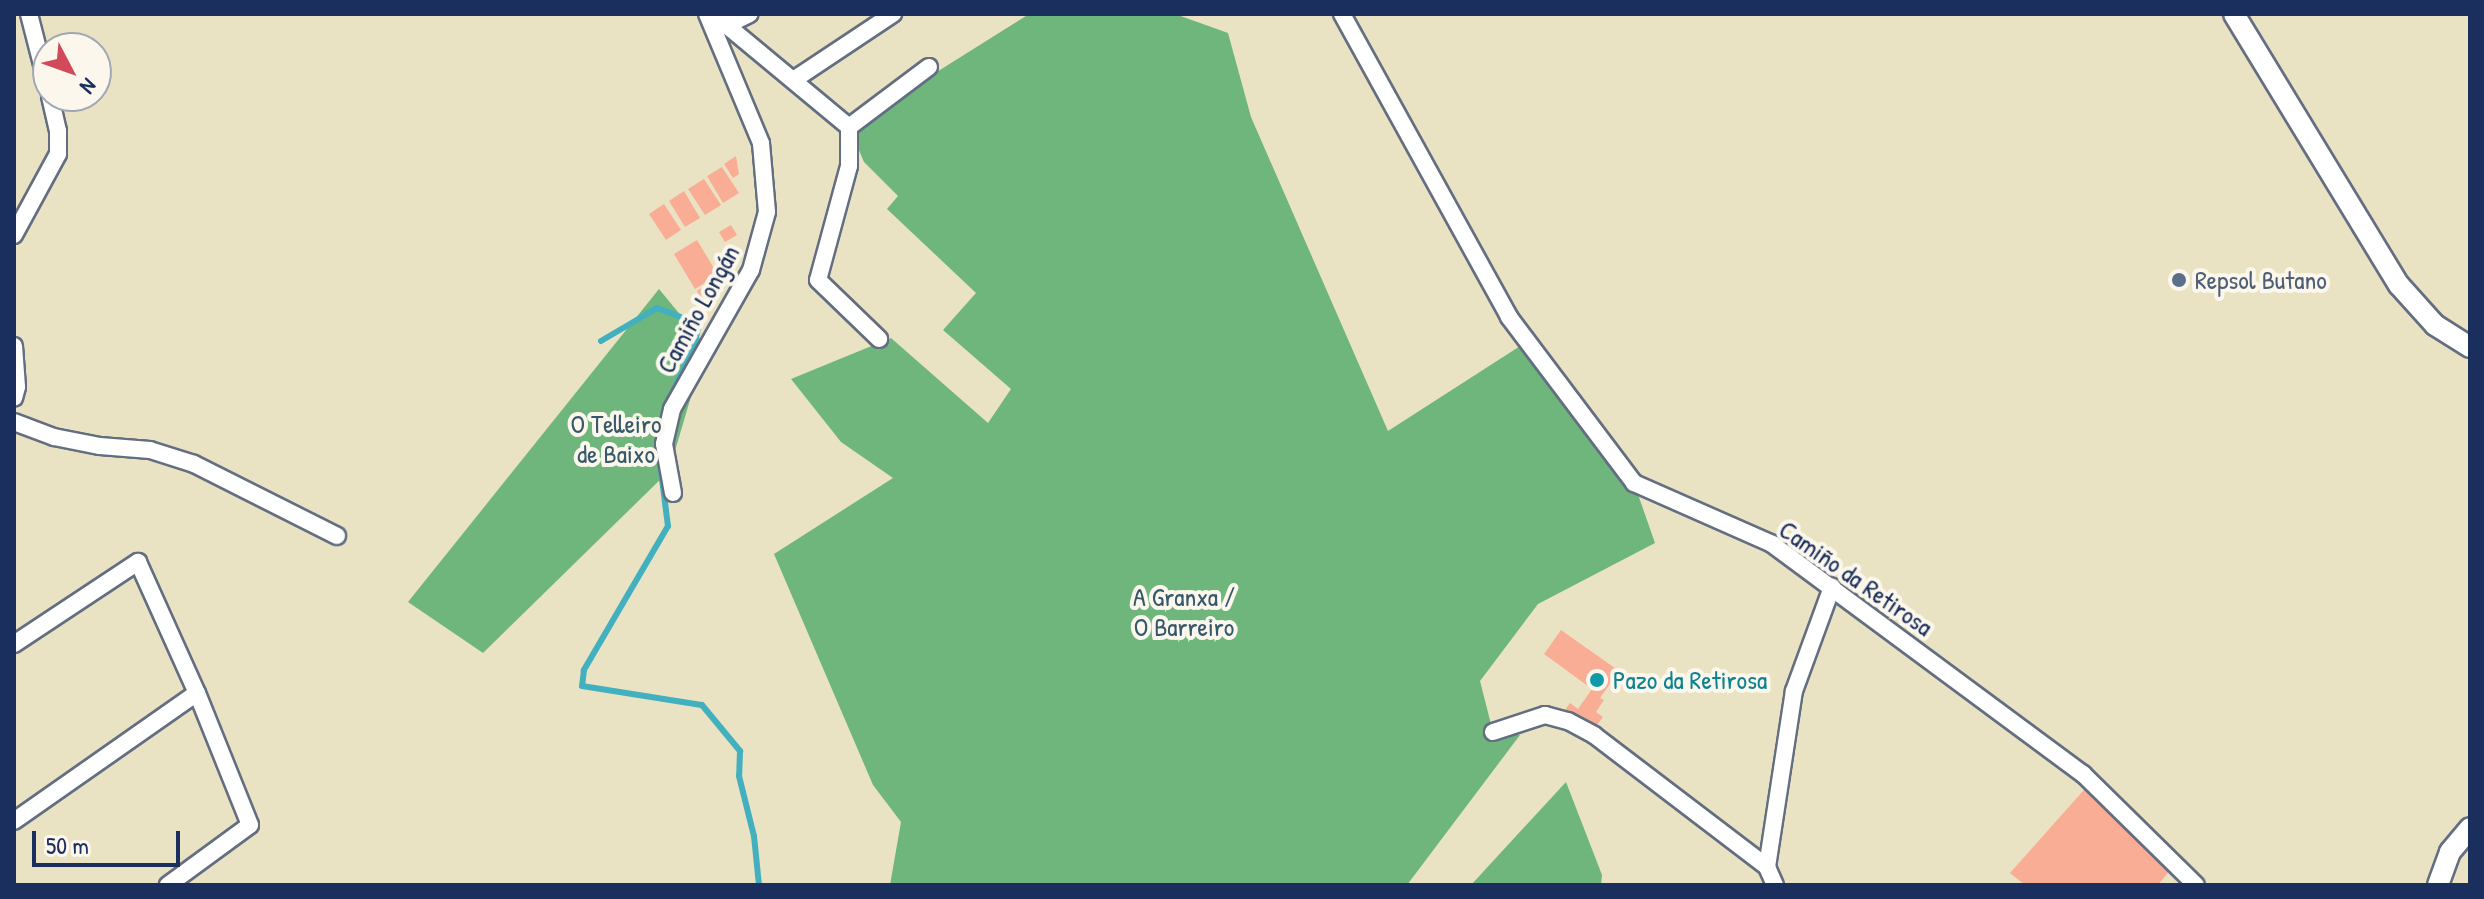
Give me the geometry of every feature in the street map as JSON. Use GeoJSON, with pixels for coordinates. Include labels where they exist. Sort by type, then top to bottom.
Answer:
{"type":"FeatureCollection","features":[{"type":"Feature","properties":{"kind":"street"},"geometry":{"type":"LineString","coordinates":[[716,18],[750,14]]}},
{"type":"Feature","properties":{"kind":"street"},"geometry":{"type":"LineString","coordinates":[[795,79],[893,14]]}},
{"type":"Feature","properties":{"kind":"street","name":"Camiño da Retirosa"},"geometry":{"type":"LineString","coordinates":[[1342,14],[1509,317],[1634,483],[1772,544],[2083,774],[2196,885]]}},
{"type":"Feature","properties":{"kind":"street"},"geometry":{"type":"LineString","coordinates":[[2234,14],[2399,285],[2435,325],[2470,347]]}},
{"type":"Feature","properties":{"kind":"street"},"geometry":{"type":"LineString","coordinates":[[716,18],[795,79],[849,127],[849,166],[818,280],[879,339]]}},
{"type":"Feature","properties":{"kind":"street","name":"Camiño Longán"},"geometry":{"type":"LineString","coordinates":[[673,493],[664,444],[672,409],[682,385],[751,270],[767,212],[761,143],[716,18]]}},
{"type":"Feature","properties":{"kind":"street"},"geometry":{"type":"LineString","coordinates":[[849,127],[929,67]]}},
{"type":"Feature","properties":{"kind":"street"},"geometry":{"type":"LineString","coordinates":[[14,235],[58,154],[54,112]]}},
{"type":"Feature","properties":{"kind":"street"},"geometry":{"type":"LineString","coordinates":[[14,346],[17,387],[14,398]]}},
{"type":"Feature","properties":{"kind":"street"},"geometry":{"type":"LineString","coordinates":[[14,422],[54,437],[100,446],[150,450],[194,464],[337,536]]}},
{"type":"Feature","properties":{"kind":"street"},"geometry":{"type":"LineString","coordinates":[[14,644],[138,562],[197,693],[250,825],[168,885]]}},
{"type":"Feature","properties":{"kind":"street"},"geometry":{"type":"LineString","coordinates":[[1767,867],[1794,691],[1832,587]]}},
{"type":"Feature","properties":{"kind":"street"},"geometry":{"type":"LineString","coordinates":[[14,821],[197,693]]}},
{"type":"Feature","properties":{"kind":"street"},"geometry":{"type":"LineString","coordinates":[[1493,732],[1545,715],[1568,721],[1594,735],[1767,867],[1775,885]]}},
{"type":"Feature","properties":{"kind":"street"},"geometry":{"type":"LineString","coordinates":[[2438,885],[2450,852],[2470,828]]}},
{"type":"Feature","properties":{"kind":"green space","name":"A Granxa / O Barreiro"},"geometry":{"type":"Polygon","coordinates":[[[1029,14],[1175,14],[1228,33],[1251,117],[1388,431],[1528,341],[1634,483],[1655,543],[1538,604],[1480,681],[1493,732],[1520,735],[1407,885],[890,885],[901,822],[873,785],[774,554],[893,478],[841,442],[791,379],[891,338],[988,423],[1011,389],[943,330],[976,293],[887,209],[898,196],[864,162],[849,127],[1029,14]]]}},
{"type":"Feature","properties":{"kind":"green space","name":"O Telleiro de Baixo"},"geometry":{"type":"Polygon","coordinates":[[[659,289],[706,346],[669,471],[483,653],[408,602],[659,289]]]}},
{"type":"Feature","properties":{"kind":"green space"},"geometry":{"type":"Polygon","coordinates":[[[1566,782],[1602,875],[1601,885],[1471,885],[1566,782]]]}},
{"type":"Feature","properties":{"kind":"building"},"geometry":{"type":"Polygon","coordinates":[[[736,156],[739,174],[733,178],[724,164],[736,156]]]}},
{"type":"Feature","properties":{"kind":"building"},"geometry":{"type":"Polygon","coordinates":[[[722,167],[739,193],[723,203],[707,176],[722,167]]]}},
{"type":"Feature","properties":{"kind":"building"},"geometry":{"type":"Polygon","coordinates":[[[704,179],[721,205],[705,215],[688,189],[704,179]]]}},
{"type":"Feature","properties":{"kind":"building"},"geometry":{"type":"Polygon","coordinates":[[[684,191],[700,218],[685,227],[669,201],[684,191]]]}},
{"type":"Feature","properties":{"kind":"building"},"geometry":{"type":"Polygon","coordinates":[[[664,204],[681,230],[666,240],[649,214],[664,204]]]}},
{"type":"Feature","properties":{"kind":"building"},"geometry":{"type":"Polygon","coordinates":[[[731,225],[737,235],[725,242],[719,232],[731,225]]]}},
{"type":"Feature","properties":{"kind":"building"},"geometry":{"type":"Polygon","coordinates":[[[697,240],[718,275],[695,289],[674,254],[697,240]]]}},
{"type":"Feature","properties":{"kind":"building"},"geometry":{"type":"Polygon","coordinates":[[[709,283],[712,289],[704,303],[697,291],[709,283]]]}},
{"type":"Feature","properties":{"kind":"building","name":"Pazo da Retirosa"},"geometry":{"type":"Polygon","coordinates":[[[1561,630],[1619,671],[1600,698],[1604,700],[1596,712],[1603,717],[1593,730],[1565,710],[1570,703],[1578,709],[1592,689],[1544,654],[1561,630]]]}},
{"type":"Feature","properties":{"kind":"building"},"geometry":{"type":"Polygon","coordinates":[[[2091,782],[2175,864],[2158,885],[2025,885],[2010,873],[2091,782]]]}},
{"type":"Feature","properties":{"kind":"waterway"},"geometry":{"type":"LineString","coordinates":[[601,341],[657,308],[699,324],[695,343],[670,398]]}},
{"type":"Feature","properties":{"kind":"waterway"},"geometry":{"type":"LineString","coordinates":[[660,463],[668,526],[584,670],[582,686],[702,705],[740,751],[739,776],[754,836],[759,885]]}},
{"type":"Feature","properties":{"kind":"place","name":"Repsol Butano"},"geometry":{"type":"Point","coordinates":[2179,280]}},
{"type":"Feature","properties":{"kind":"place","name":"Pazo da Retirosa"},"geometry":{"type":"Point","coordinates":[1597,680]}}]}
